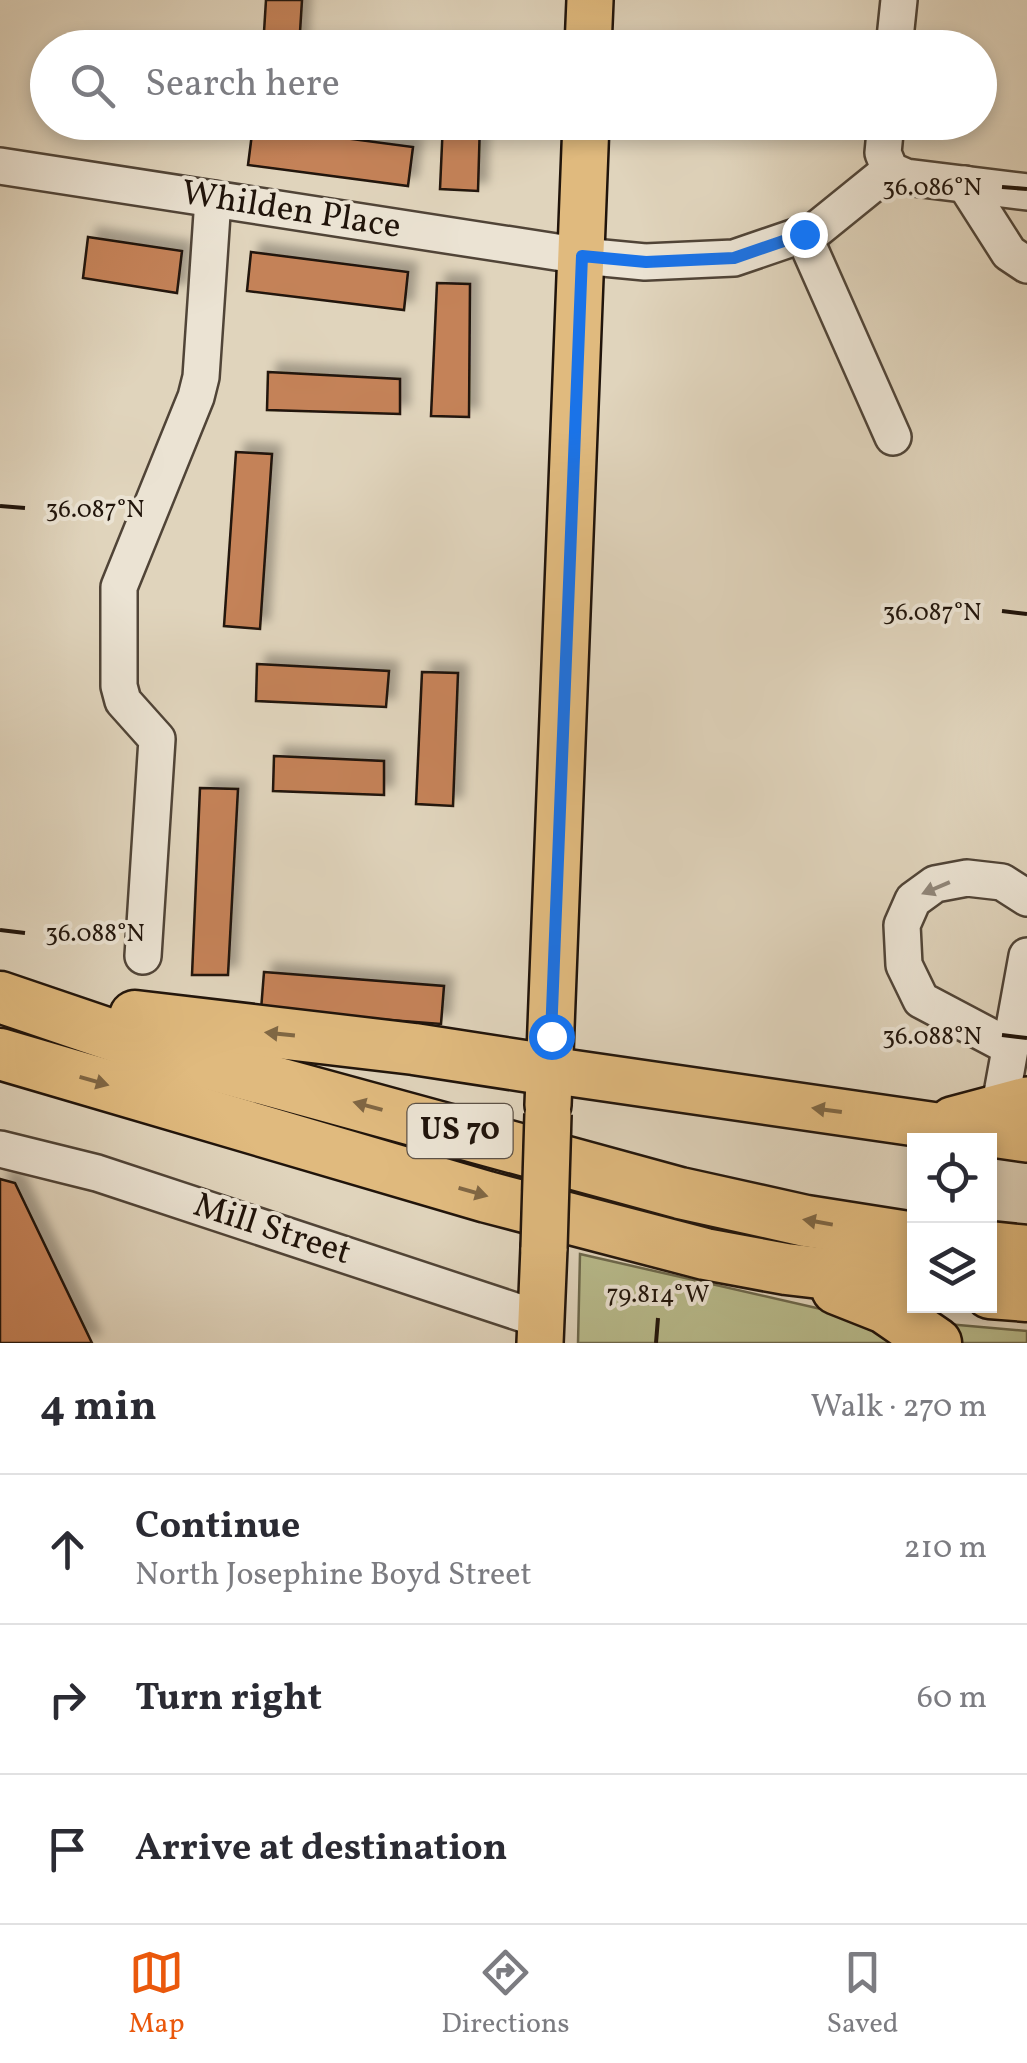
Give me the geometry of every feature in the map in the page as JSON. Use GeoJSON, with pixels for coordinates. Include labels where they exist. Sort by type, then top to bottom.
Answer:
{"type":"FeatureCollection","features":[{"type":"Feature","properties":{"kind":"highway"},"geometry":{"type":"LineString","coordinates":[[5,999],[414,1049],[549,1092]]}},
{"type":"Feature","properties":{"kind":"highway","name":"US 70"},"geometry":{"type":"LineString","coordinates":[[5,999],[150,1048],[680,1193],[907,1237]]}},
{"type":"Feature","properties":{"kind":"highway","name":"US 70"},"geometry":{"type":"LineString","coordinates":[[0,1054],[487,1197],[705,1254],[786,1269],[907,1283]]}},
{"type":"Feature","properties":{"kind":"highway"},"geometry":{"type":"LineString","coordinates":[[997,1248],[1027,1251]]}},
{"type":"Feature","properties":{"kind":"highway"},"geometry":{"type":"LineString","coordinates":[[786,1269],[885,1308],[936,1343]]}},
{"type":"Feature","properties":{"kind":"highway"},"geometry":{"type":"LineString","coordinates":[[997,1294],[1027,1296]]}},
{"type":"Feature","properties":{"kind":"main road"},"geometry":{"type":"LineString","coordinates":[[589,30],[590,0]]}},
{"type":"Feature","properties":{"kind":"main road"},"geometry":{"type":"LineString","coordinates":[[541,1332],[585,140]]}},
{"type":"Feature","properties":{"kind":"main road"},"geometry":{"type":"LineString","coordinates":[[549,1092],[924,1124],[1018,1116]]}},
{"type":"Feature","properties":{"kind":"street"},"geometry":{"type":"LineString","coordinates":[[896,30],[899,0]]}},
{"type":"Feature","properties":{"kind":"street"},"geometry":{"type":"LineString","coordinates":[[884,140],[882,153],[890,170],[906,177],[1027,192]]}},
{"type":"Feature","properties":{"kind":"street","name":"Whilden Place"},"geometry":{"type":"LineString","coordinates":[[0,166],[582,256],[646,262],[734,258],[816,230],[890,170]]}},
{"type":"Feature","properties":{"kind":"street"},"geometry":{"type":"LineString","coordinates":[[965,184],[1009,253],[1027,265]]}},
{"type":"Feature","properties":{"kind":"street"},"geometry":{"type":"LineString","coordinates":[[143,956],[157,738],[123,701],[119,686],[119,587],[201,378],[213,199]]}},
{"type":"Feature","properties":{"kind":"street"},"geometry":{"type":"LineString","coordinates":[[804,234],[893,436]]}},
{"type":"Feature","properties":{"kind":"street"},"geometry":{"type":"LineString","coordinates":[[1010,1047],[921,1000],[904,965],[902,926],[912,900],[935,884],[967,878],[1002,882],[1027,898]]}},
{"type":"Feature","properties":{"kind":"street"},"geometry":{"type":"LineString","coordinates":[[1018,1116],[1010,1047],[1027,956]]}},
{"type":"Feature","properties":{"kind":"street","name":"Mill Street"},"geometry":{"type":"LineString","coordinates":[[0,1149],[97,1173],[541,1332]]}},
{"type":"Feature","properties":{"kind":"green space"},"geometry":{"type":"Polygon","coordinates":[[[580,1254],[847,1315],[906,1343],[578,1343],[580,1254]]]}},
{"type":"Feature","properties":{"kind":"green space"},"geometry":{"type":"Polygon","coordinates":[[[947,1324],[1027,1331],[1027,1343],[958,1343],[947,1324]]]}},
{"type":"Feature","properties":{"kind":"building"},"geometry":{"type":"Polygon","coordinates":[[[266,0],[302,0],[300,30],[264,30],[266,0]]]}},
{"type":"Feature","properties":{"kind":"building"},"geometry":{"type":"Polygon","coordinates":[[[251,140],[360,140],[413,147],[408,186],[248,165],[251,140]]]}},
{"type":"Feature","properties":{"kind":"building"},"geometry":{"type":"Polygon","coordinates":[[[442,140],[479,140],[478,191],[440,189],[442,140]]]}},
{"type":"Feature","properties":{"kind":"building"},"geometry":{"type":"Polygon","coordinates":[[[88,237],[182,251],[177,293],[83,278],[88,237]]]}},
{"type":"Feature","properties":{"kind":"building"},"geometry":{"type":"Polygon","coordinates":[[[251,252],[408,272],[404,310],[247,291],[251,252]]]}},
{"type":"Feature","properties":{"kind":"building"},"geometry":{"type":"Polygon","coordinates":[[[437,283],[470,284],[469,417],[431,416],[437,283]]]}},
{"type":"Feature","properties":{"kind":"building"},"geometry":{"type":"Polygon","coordinates":[[[268,372],[400,379],[400,414],[267,410],[268,372]]]}},
{"type":"Feature","properties":{"kind":"building"},"geometry":{"type":"Polygon","coordinates":[[[236,452],[272,454],[260,629],[224,626],[236,452]]]}},
{"type":"Feature","properties":{"kind":"building"},"geometry":{"type":"Polygon","coordinates":[[[257,664],[389,671],[386,707],[256,701],[257,664]]]}},
{"type":"Feature","properties":{"kind":"building"},"geometry":{"type":"Polygon","coordinates":[[[422,672],[458,673],[453,806],[416,804],[422,672]]]}},
{"type":"Feature","properties":{"kind":"building"},"geometry":{"type":"Polygon","coordinates":[[[274,756],[384,761],[384,795],[273,791],[274,756]]]}},
{"type":"Feature","properties":{"kind":"building"},"geometry":{"type":"Polygon","coordinates":[[[200,788],[238,789],[228,975],[192,975],[200,788]]]}},
{"type":"Feature","properties":{"kind":"building"},"geometry":{"type":"Polygon","coordinates":[[[264,972],[444,986],[441,1024],[261,1010],[264,972]]]}},
{"type":"Feature","properties":{"kind":"building"},"geometry":{"type":"Polygon","coordinates":[[[0,1179],[15,1183],[92,1343],[0,1343],[0,1179]]]}},
{"type":"Feature","properties":{"kind":"route"},"geometry":{"type":"LineString","coordinates":[[551,1036],[582,256],[646,262],[734,258],[804,234]]}}]}
